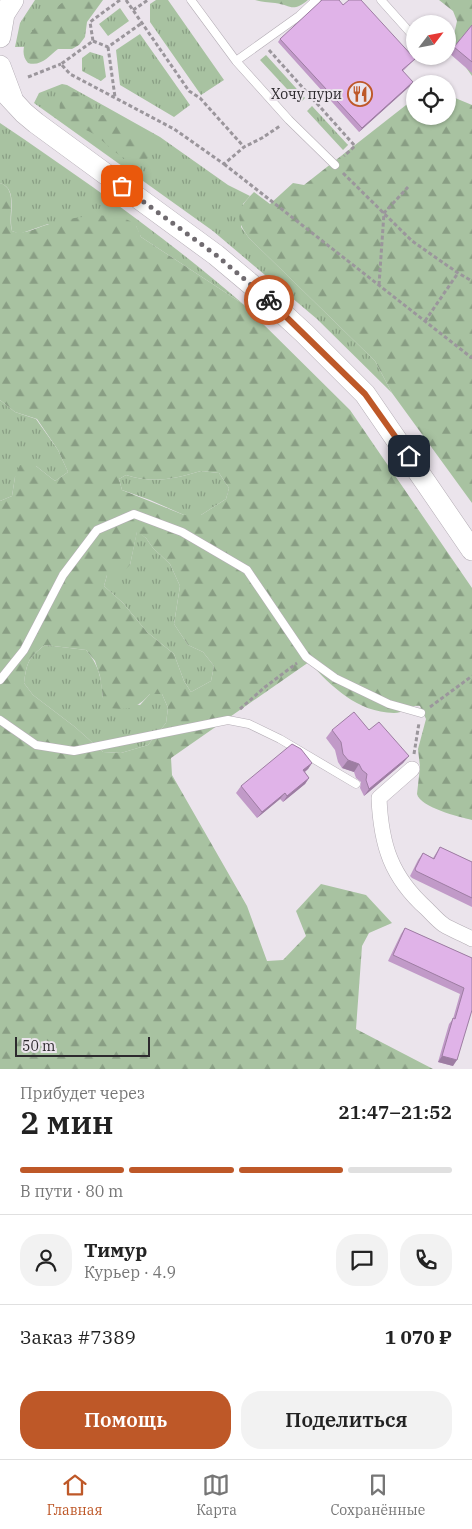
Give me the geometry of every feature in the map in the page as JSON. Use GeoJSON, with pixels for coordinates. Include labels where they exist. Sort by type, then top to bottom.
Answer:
{"type":"FeatureCollection","features":[{"type":"Feature","properties":{"kind":"main road"},"geometry":{"type":"LineString","coordinates":[[0,37],[4,14],[14,0]]}},
{"type":"Feature","properties":{"kind":"main road"},"geometry":{"type":"LineString","coordinates":[[0,66],[14,103]]}},
{"type":"Feature","properties":{"kind":"main road"},"geometry":{"type":"LineString","coordinates":[[0,87],[36,124],[216,255],[304,333],[365,394],[472,550]]}},
{"type":"Feature","properties":{"kind":"street"},"geometry":{"type":"LineString","coordinates":[[412,769],[379,798],[380,820],[387,853],[397,874],[414,898],[444,925],[472,939]]}},
{"type":"Feature","properties":{"kind":"lane"},"geometry":{"type":"LineString","coordinates":[[191,0],[236,61],[289,120],[335,164]]}},
{"type":"Feature","properties":{"kind":"lane"},"geometry":{"type":"LineString","coordinates":[[236,61],[299,16],[316,0]]}},
{"type":"Feature","properties":{"kind":"lane"},"geometry":{"type":"LineString","coordinates":[[381,0],[406,28]]}},
{"type":"Feature","properties":{"kind":"lane"},"geometry":{"type":"LineString","coordinates":[[0,680],[24,650],[63,575],[97,530],[134,514],[182,532],[247,570],[306,657],[335,678],[389,704],[421,713]]}},
{"type":"Feature","properties":{"kind":"lane"},"geometry":{"type":"LineString","coordinates":[[0,720],[36,746],[74,751],[228,720],[249,724],[280,739],[356,784]]}},
{"type":"Feature","properties":{"kind":"path"},"geometry":{"type":"LineString","coordinates":[[93,41],[90,22],[120,0]]}},
{"type":"Feature","properties":{"kind":"path"},"geometry":{"type":"LineString","coordinates":[[126,0],[189,91],[200,98],[244,147]]}},
{"type":"Feature","properties":{"kind":"path"},"geometry":{"type":"LineString","coordinates":[[133,10],[148,0]]}},
{"type":"Feature","properties":{"kind":"path"},"geometry":{"type":"LineString","coordinates":[[108,47],[142,23]]}},
{"type":"Feature","properties":{"kind":"path"},"geometry":{"type":"LineString","coordinates":[[93,41],[108,47]]}},
{"type":"Feature","properties":{"kind":"path"},"geometry":{"type":"LineString","coordinates":[[28,77],[61,64],[93,41]]}},
{"type":"Feature","properties":{"kind":"path"},"geometry":{"type":"LineString","coordinates":[[262,42],[355,146],[335,164],[412,241],[472,281]]}},
{"type":"Feature","properties":{"kind":"path"},"geometry":{"type":"LineString","coordinates":[[108,47],[115,97]]}},
{"type":"Feature","properties":{"kind":"path"},"geometry":{"type":"LineString","coordinates":[[61,64],[70,74],[174,129],[224,164],[472,358]]}},
{"type":"Feature","properties":{"kind":"path"},"geometry":{"type":"LineString","coordinates":[[224,164],[244,147],[267,135]]}},
{"type":"Feature","properties":{"kind":"path"},"geometry":{"type":"LineString","coordinates":[[379,285],[384,213],[408,187]]}},
{"type":"Feature","properties":{"kind":"path"},"geometry":{"type":"LineString","coordinates":[[425,321],[458,273]]}},
{"type":"Feature","properties":{"kind":"path"},"geometry":{"type":"LineString","coordinates":[[228,720],[265,687],[306,657]]}},
{"type":"Feature","properties":{"kind":"path"},"geometry":{"type":"LineString","coordinates":[[412,769],[421,713],[472,676]]}},
{"type":"Feature","properties":{"kind":"green space"},"geometry":{"type":"Polygon","coordinates":[[[35,0],[99,0],[72,46],[15,47],[20,23],[35,0]]]}},
{"type":"Feature","properties":{"kind":"green space"},"geometry":{"type":"Polygon","coordinates":[[[66,0],[103,0],[87,22],[85,37],[79,45],[72,49],[58,49],[41,62],[28,63],[24,55],[24,46],[28,37],[43,19],[66,0]]]}},
{"type":"Feature","properties":{"kind":"green space"},"geometry":{"type":"Polygon","coordinates":[[[156,0],[168,0],[224,80],[201,95],[150,22],[150,4],[156,0]]]}},
{"type":"Feature","properties":{"kind":"green space"},"geometry":{"type":"Polygon","coordinates":[[[255,0],[308,0],[303,4],[292,7],[255,0]]]}},
{"type":"Feature","properties":{"kind":"green space"},"geometry":{"type":"Polygon","coordinates":[[[439,0],[472,0],[472,76],[457,55],[457,21],[453,11],[439,0]]]}},
{"type":"Feature","properties":{"kind":"green space"},"geometry":{"type":"Polygon","coordinates":[[[120,8],[129,21],[108,36],[99,24],[120,8]]]}},
{"type":"Feature","properties":{"kind":"green space"},"geometry":{"type":"Polygon","coordinates":[[[140,34],[190,105],[174,117],[120,85],[116,50],[140,34]]]}},
{"type":"Feature","properties":{"kind":"green space"},"geometry":{"type":"Polygon","coordinates":[[[90,52],[103,56],[106,77],[101,81],[82,71],[82,58],[90,52]]]}},
{"type":"Feature","properties":{"kind":"green space"},"geometry":{"type":"Polygon","coordinates":[[[266,55],[305,98],[300,103],[260,60],[266,55]]]}},
{"type":"Feature","properties":{"kind":"green space"},"geometry":{"type":"Polygon","coordinates":[[[62,84],[160,137],[228,185],[250,196],[243,204],[241,227],[249,238],[375,361],[392,393],[317,319],[213,231],[34,103],[39,93],[62,84]]]}},
{"type":"Feature","properties":{"kind":"green space"},"geometry":{"type":"Polygon","coordinates":[[[71,91],[89,100],[99,116],[110,113],[116,115],[135,134],[148,142],[152,150],[150,157],[140,163],[133,162],[120,156],[89,131],[70,126],[62,117],[60,102],[62,97],[71,91]]]}},
{"type":"Feature","properties":{"kind":"green space"},"geometry":{"type":"Polygon","coordinates":[[[456,98],[472,105],[472,503],[392,393],[375,361],[244,231],[240,219],[241,209],[254,192],[270,204],[293,183],[304,185],[406,105],[406,125],[456,125],[456,98]]]}},
{"type":"Feature","properties":{"kind":"green space"},"geometry":{"type":"Polygon","coordinates":[[[312,106],[348,145],[343,150],[307,111],[312,106]]]}},
{"type":"Feature","properties":{"kind":"green space"},"geometry":{"type":"Polygon","coordinates":[[[0,123],[124,210],[185,256],[243,304],[141,237],[136,226],[48,224],[22,233],[12,231],[11,197],[6,186],[0,183],[0,123]]]}},
{"type":"Feature","properties":{"kind":"green space"},"geometry":{"type":"Polygon","coordinates":[[[0,183],[6,186],[11,197],[12,231],[25,232],[55,222],[79,217],[106,215],[128,220],[136,226],[141,237],[243,304],[350,410],[472,588],[472,820],[432,807],[420,799],[417,794],[420,767],[418,749],[426,719],[420,706],[414,706],[394,713],[368,708],[336,689],[309,662],[171,758],[172,775],[247,906],[267,961],[283,960],[306,936],[296,911],[321,884],[366,895],[392,923],[369,933],[362,946],[356,1029],[433,1069],[0,1069],[0,501],[12,496],[15,477],[20,465],[36,466],[55,481],[68,472],[58,450],[37,419],[15,412],[0,400],[0,183]],[[201,471],[155,480],[126,475],[119,479],[122,490],[184,515],[201,515],[226,499],[229,488],[219,473],[201,471]],[[137,532],[130,565],[120,575],[107,575],[104,586],[123,603],[147,632],[174,654],[184,681],[191,692],[211,681],[214,666],[203,652],[188,645],[174,624],[180,586],[170,564],[153,548],[146,538],[137,532]],[[45,645],[29,661],[24,683],[33,695],[75,727],[103,752],[121,753],[148,745],[166,723],[168,708],[162,694],[150,694],[141,703],[128,709],[110,708],[103,698],[100,676],[95,661],[86,650],[45,645]]]}},
{"type":"Feature","properties":{"kind":"green space"},"geometry":{"type":"Polygon","coordinates":[[[0,400],[15,412],[36,419],[58,450],[68,472],[55,481],[36,466],[15,477],[12,496],[0,501],[0,400]]]}},
{"type":"Feature","properties":{"kind":"green space"},"geometry":{"type":"Polygon","coordinates":[[[201,471],[219,473],[229,488],[226,499],[201,515],[184,515],[122,490],[119,479],[126,475],[155,480],[201,471]]]}},
{"type":"Feature","properties":{"kind":"green space"},"geometry":{"type":"Polygon","coordinates":[[[137,531],[170,564],[180,586],[174,624],[188,645],[203,652],[214,666],[211,681],[191,692],[184,681],[174,654],[147,632],[123,603],[104,586],[107,575],[130,565],[137,531]]]}},
{"type":"Feature","properties":{"kind":"green space"},"geometry":{"type":"Polygon","coordinates":[[[45,645],[86,650],[99,673],[103,698],[140,705],[150,694],[162,694],[168,708],[166,723],[148,745],[121,753],[103,752],[75,727],[33,695],[24,683],[29,661],[45,645]]]}},
{"type":"Feature","properties":{"kind":"building"},"geometry":{"type":"Polygon","coordinates":[[[322,0],[339,0],[343,5],[349,0],[361,0],[406,49],[406,65],[408,65],[402,70],[407,75],[406,88],[362,128],[280,39],[322,0]]]}},
{"type":"Feature","properties":{"kind":"building"},"geometry":{"type":"Polygon","coordinates":[[[472,25],[472,62],[456,49],[456,45],[472,25]]]}},
{"type":"Feature","properties":{"kind":"building"},"geometry":{"type":"Polygon","coordinates":[[[354,712],[369,730],[379,722],[409,756],[369,789],[366,780],[367,774],[359,764],[348,760],[343,754],[341,742],[332,730],[354,712]]]}},
{"type":"Feature","properties":{"kind":"building"},"geometry":{"type":"Polygon","coordinates":[[[292,744],[301,749],[312,763],[303,770],[309,778],[287,796],[285,793],[262,812],[241,786],[292,744]]]}},
{"type":"Feature","properties":{"kind":"building"},"geometry":{"type":"Polygon","coordinates":[[[440,847],[472,862],[472,898],[416,871],[415,869],[423,853],[434,859],[440,847]]]}},
{"type":"Feature","properties":{"kind":"building"},"geometry":{"type":"Polygon","coordinates":[[[405,928],[472,958],[472,1010],[457,1060],[442,1056],[464,988],[393,955],[405,928]]]}},
{"type":"Feature","properties":{"kind":"way so far"},"geometry":{"type":"LineString","coordinates":[[122,186],[216,255],[269,300]]}},
{"type":"Feature","properties":{"kind":"place","name":"Хочу пури"},"geometry":{"type":"Point","coordinates":[360,94]}},
{"type":"Feature","properties":{"kind":"route"},"geometry":{"type":"LineString","coordinates":[[269,300],[365,394],[409,456]]}}]}
